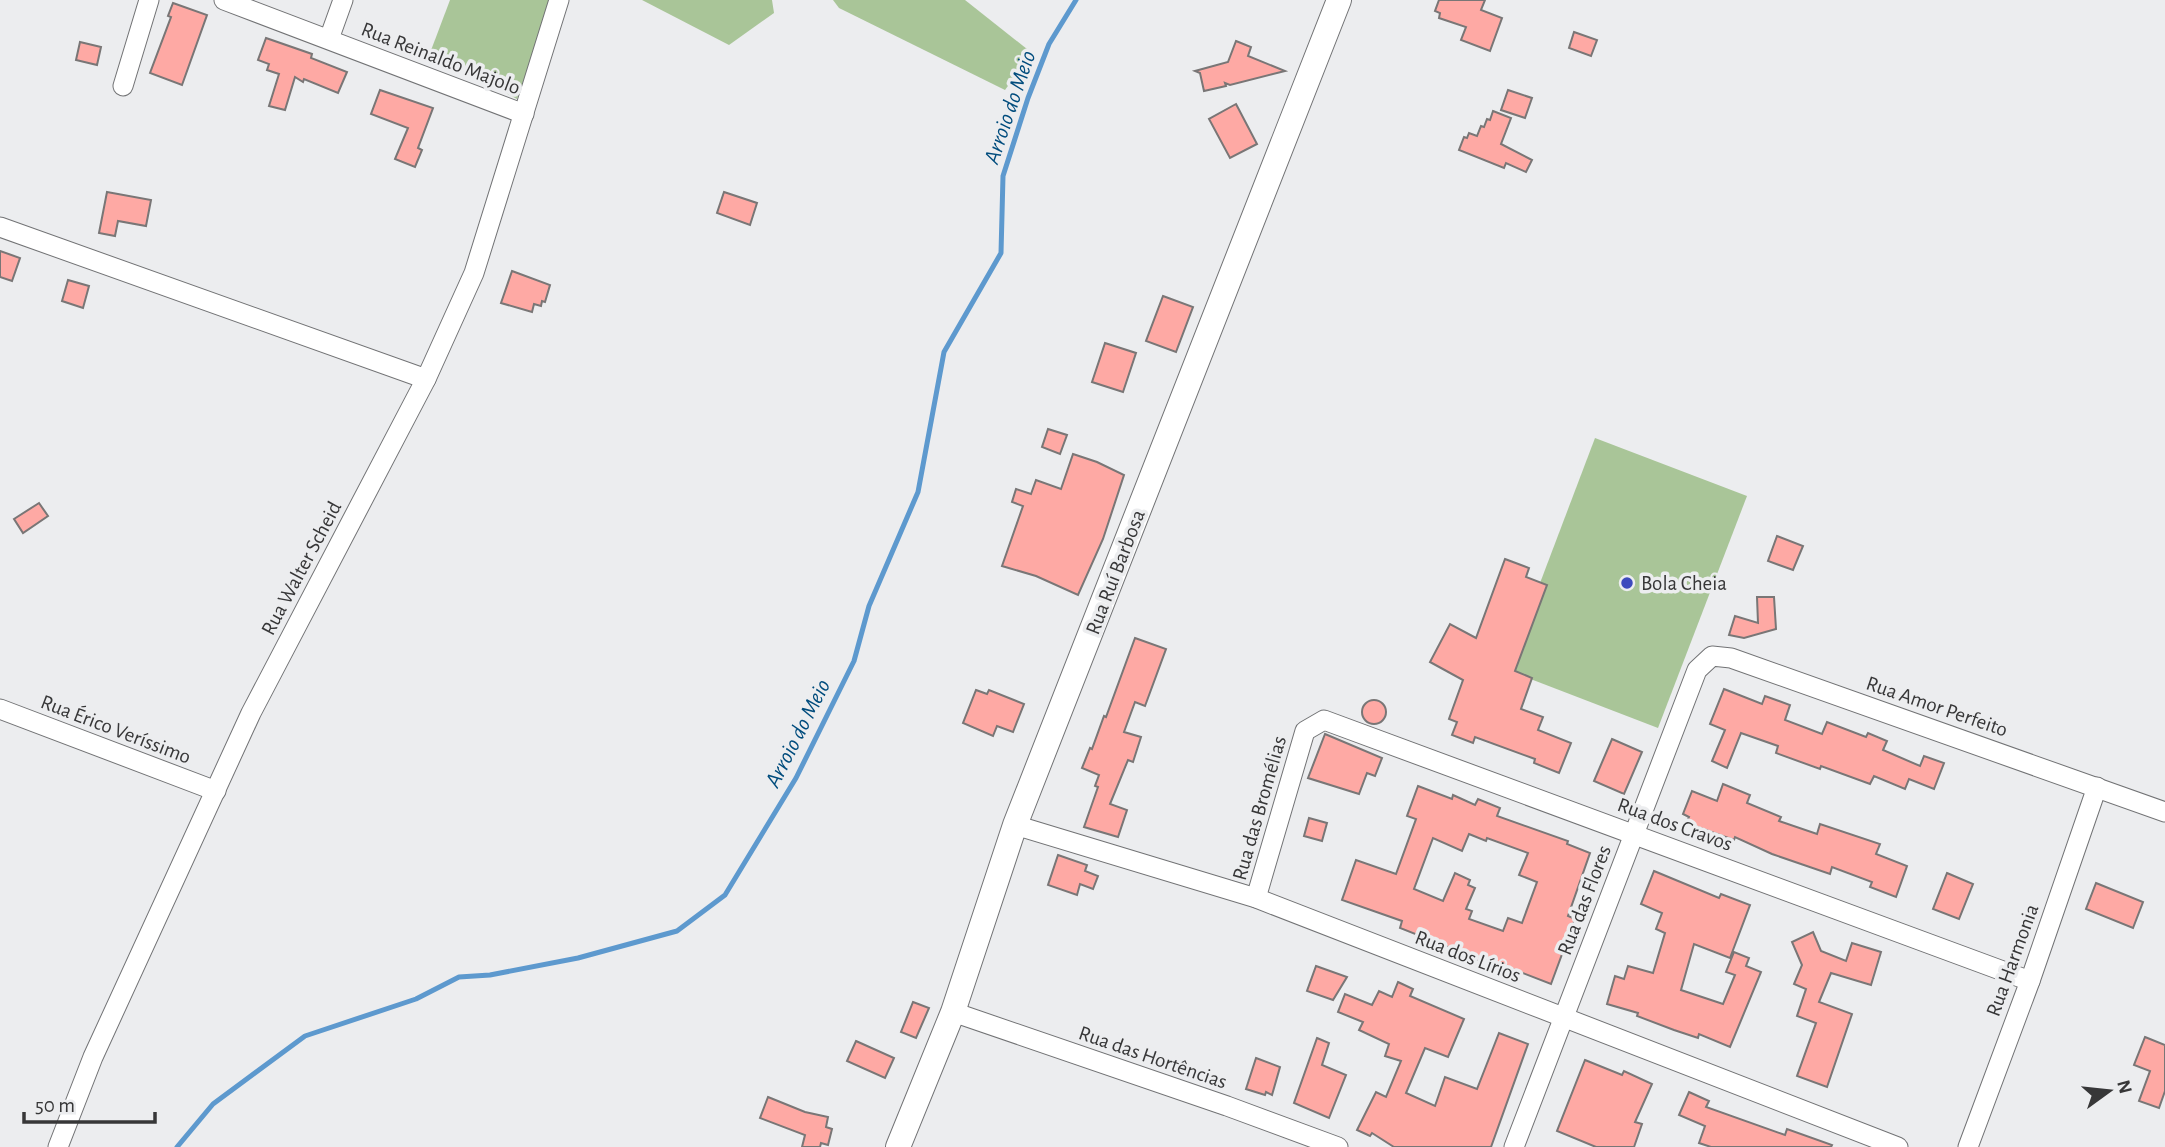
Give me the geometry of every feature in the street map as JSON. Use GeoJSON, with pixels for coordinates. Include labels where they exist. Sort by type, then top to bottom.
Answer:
{"type":"FeatureCollection","features":[{"type":"Feature","properties":{"kind":"main road","name":"Rua Ruí Barbosa"},"geometry":{"type":"LineString","coordinates":[[898,1147],[953,1012],[1015,825],[1339,0]]}},
{"type":"Feature","properties":{"kind":"street"},"geometry":{"type":"LineString","coordinates":[[123,86],[149,0]]}},
{"type":"Feature","properties":{"kind":"street","name":"Rua Reinaldo Majolo"},"geometry":{"type":"LineString","coordinates":[[224,0],[524,114]]}},
{"type":"Feature","properties":{"kind":"street"},"geometry":{"type":"LineString","coordinates":[[329,39],[343,0]]}},
{"type":"Feature","properties":{"kind":"street","name":"Rua Walter Scheid"},"geometry":{"type":"LineString","coordinates":[[58,1147],[93,1058],[251,713],[426,379],[474,273],[559,0]]}},
{"type":"Feature","properties":{"kind":"street"},"geometry":{"type":"LineString","coordinates":[[0,227],[426,379]]}},
{"type":"Feature","properties":{"kind":"street","name":"Rua Amor Perfeito"},"geometry":{"type":"LineString","coordinates":[[1697,670],[1712,656],[1731,658],[2165,812]]}},
{"type":"Feature","properties":{"kind":"street","name":"Rua das Flores"},"geometry":{"type":"LineString","coordinates":[[1514,1147],[1697,670]]}},
{"type":"Feature","properties":{"kind":"street","name":"Rua Érico Veríssimo"},"geometry":{"type":"LineString","coordinates":[[0,709],[216,791]]}},
{"type":"Feature","properties":{"kind":"street","name":"Rua dos Cravos"},"geometry":{"type":"LineString","coordinates":[[1305,731],[1324,720],[2030,981]]}},
{"type":"Feature","properties":{"kind":"street","name":"Rua das Bromélias"},"geometry":{"type":"LineString","coordinates":[[1256,898],[1305,731]]}},
{"type":"Feature","properties":{"kind":"street","name":"Rua Harmonia"},"geometry":{"type":"LineString","coordinates":[[1968,1147],[2030,981],[2097,787]]}},
{"type":"Feature","properties":{"kind":"street","name":"Rua dos Lírios"},"geometry":{"type":"LineString","coordinates":[[1015,825],[1256,898],[1898,1147]]}},
{"type":"Feature","properties":{"kind":"street","name":"Rua das Hortências"},"geometry":{"type":"LineString","coordinates":[[953,1012],[1214,1101],[1338,1147]]}},
{"type":"Feature","properties":{"kind":"green space"},"geometry":{"type":"Polygon","coordinates":[[[450,0],[552,0],[517,99],[430,53],[450,0]]]}},
{"type":"Feature","properties":{"kind":"green space"},"geometry":{"type":"Polygon","coordinates":[[[642,0],[772,0],[774,13],[729,45],[642,0]]]}},
{"type":"Feature","properties":{"kind":"green space"},"geometry":{"type":"Polygon","coordinates":[[[833,0],[965,0],[1032,53],[1005,90],[839,8],[833,0]]]}},
{"type":"Feature","properties":{"kind":"green space","name":"Bola Cheia"},"geometry":{"type":"Polygon","coordinates":[[[1595,438],[1747,496],[1658,728],[1507,670],[1595,438]]]}},
{"type":"Feature","properties":{"kind":"building"},"geometry":{"type":"Polygon","coordinates":[[[1439,0],[1485,0],[1481,10],[1502,18],[1490,51],[1461,40],[1466,27],[1439,18],[1440,13],[1435,11],[1439,0]]]}},
{"type":"Feature","properties":{"kind":"building"},"geometry":{"type":"Polygon","coordinates":[[[173,3],[207,15],[182,85],[150,73],[171,17],[168,16],[173,3]]]}},
{"type":"Feature","properties":{"kind":"building"},"geometry":{"type":"Polygon","coordinates":[[[1574,32],[1597,40],[1591,56],[1569,48],[1574,32]]]}},
{"type":"Feature","properties":{"kind":"building"},"geometry":{"type":"Polygon","coordinates":[[[266,38],[312,54],[311,58],[347,72],[338,93],[295,77],[285,110],[269,106],[279,74],[267,70],[269,64],[258,60],[266,38]]]}},
{"type":"Feature","properties":{"kind":"building"},"geometry":{"type":"Polygon","coordinates":[[[1236,41],[1251,47],[1248,56],[1285,71],[1230,85],[1225,83],[1226,86],[1204,91],[1200,73],[1195,71],[1228,62],[1236,41]]]}},
{"type":"Feature","properties":{"kind":"building"},"geometry":{"type":"Polygon","coordinates":[[[80,42],[101,47],[97,65],[76,60],[80,42]]]}},
{"type":"Feature","properties":{"kind":"building"},"geometry":{"type":"Polygon","coordinates":[[[380,90],[433,108],[418,148],[422,150],[415,167],[395,159],[408,128],[371,114],[380,90]]]}},
{"type":"Feature","properties":{"kind":"building"},"geometry":{"type":"Polygon","coordinates":[[[1508,90],[1532,98],[1525,118],[1501,110],[1508,90]]]}},
{"type":"Feature","properties":{"kind":"building"},"geometry":{"type":"Polygon","coordinates":[[[1236,104],[1257,144],[1230,158],[1209,119],[1236,104]]]}},
{"type":"Feature","properties":{"kind":"building"},"geometry":{"type":"Polygon","coordinates":[[[1493,111],[1511,118],[1501,144],[1532,160],[1526,172],[1506,163],[1504,168],[1459,150],[1464,137],[1467,138],[1469,133],[1477,136],[1481,126],[1484,127],[1487,119],[1490,120],[1493,111]]]}},
{"type":"Feature","properties":{"kind":"building"},"geometry":{"type":"Polygon","coordinates":[[[107,192],[151,200],[146,226],[118,221],[115,236],[99,233],[107,192]]]}},
{"type":"Feature","properties":{"kind":"building"},"geometry":{"type":"Polygon","coordinates":[[[724,192],[757,203],[750,225],[717,213],[724,192]]]}},
{"type":"Feature","properties":{"kind":"building"},"geometry":{"type":"Polygon","coordinates":[[[0,251],[20,258],[12,281],[0,277],[0,251]]]}},
{"type":"Feature","properties":{"kind":"building"},"geometry":{"type":"Polygon","coordinates":[[[512,271],[550,285],[545,302],[542,301],[541,306],[534,304],[532,312],[501,303],[512,271]]]}},
{"type":"Feature","properties":{"kind":"building"},"geometry":{"type":"Polygon","coordinates":[[[68,280],[89,286],[83,308],[62,301],[68,280]]]}},
{"type":"Feature","properties":{"kind":"building"},"geometry":{"type":"Polygon","coordinates":[[[1163,296],[1193,307],[1176,352],[1146,341],[1163,296]]]}},
{"type":"Feature","properties":{"kind":"building"},"geometry":{"type":"Polygon","coordinates":[[[1105,343],[1136,353],[1123,392],[1092,382],[1105,343]]]}},
{"type":"Feature","properties":{"kind":"building"},"geometry":{"type":"Polygon","coordinates":[[[1048,429],[1067,435],[1060,454],[1042,447],[1048,429]]]}},
{"type":"Feature","properties":{"kind":"building"},"geometry":{"type":"Polygon","coordinates":[[[1073,454],[1124,475],[1103,539],[1078,595],[1036,576],[1002,566],[1023,506],[1012,502],[1016,489],[1031,494],[1036,480],[1061,489],[1073,454]]]}},
{"type":"Feature","properties":{"kind":"building"},"geometry":{"type":"Polygon","coordinates":[[[39,503],[48,516],[23,533],[14,519],[39,503]]]}},
{"type":"Feature","properties":{"kind":"building"},"geometry":{"type":"Polygon","coordinates":[[[1777,536],[1803,546],[1793,570],[1768,561],[1777,536]]]}},
{"type":"Feature","properties":{"kind":"building"},"geometry":{"type":"Polygon","coordinates":[[[1505,559],[1529,568],[1526,577],[1547,585],[1515,671],[1532,678],[1521,709],[1543,717],[1538,730],[1571,743],[1559,773],[1534,763],[1535,759],[1475,737],[1473,743],[1452,735],[1457,722],[1449,719],[1463,680],[1430,662],[1450,624],[1476,638],[1505,559]]]}},
{"type":"Feature","properties":{"kind":"building"},"geometry":{"type":"Polygon","coordinates":[[[1757,597],[1774,597],[1776,629],[1744,638],[1729,635],[1735,616],[1758,623],[1757,597]]]}},
{"type":"Feature","properties":{"kind":"building"},"geometry":{"type":"Polygon","coordinates":[[[1135,638],[1166,649],[1145,706],[1135,702],[1124,732],[1141,737],[1133,762],[1128,760],[1110,804],[1127,810],[1118,837],[1084,827],[1098,787],[1095,786],[1099,775],[1082,768],[1104,716],[1106,717],[1135,638]]]}},
{"type":"Feature","properties":{"kind":"building"},"geometry":{"type":"Polygon","coordinates":[[[1724,689],[1762,704],[1765,696],[1790,705],[1785,720],[1822,734],[1827,722],[1866,737],[1868,733],[1887,741],[1883,750],[1920,766],[1924,756],[1944,763],[1934,789],[1909,779],[1905,789],[1874,776],[1870,784],[1776,753],[1778,746],[1741,733],[1727,768],[1712,761],[1725,730],[1710,724],[1724,689]]]}},
{"type":"Feature","properties":{"kind":"building"},"geometry":{"type":"Polygon","coordinates":[[[976,690],[987,694],[989,690],[1024,704],[1013,732],[997,726],[993,736],[963,723],[976,690]]]}},
{"type":"Feature","properties":{"kind":"building"},"geometry":{"type":"Polygon","coordinates":[[[1374,700],[1383,703],[1386,712],[1383,721],[1374,724],[1365,721],[1362,712],[1365,703],[1374,700]]]}},
{"type":"Feature","properties":{"kind":"building"},"geometry":{"type":"Polygon","coordinates":[[[1325,734],[1382,758],[1375,776],[1367,773],[1359,794],[1308,778],[1325,734]]]}},
{"type":"Feature","properties":{"kind":"building"},"geometry":{"type":"Polygon","coordinates":[[[1612,739],[1642,752],[1624,794],[1594,781],[1612,739]]]}},
{"type":"Feature","properties":{"kind":"building"},"geometry":{"type":"Polygon","coordinates":[[[1723,784],[1750,795],[1747,803],[1781,817],[1779,821],[1817,834],[1820,824],[1880,844],[1876,854],[1907,866],[1896,897],[1870,887],[1872,882],[1832,867],[1830,874],[1772,854],[1735,837],[1734,840],[1686,823],[1689,817],[1683,814],[1692,791],[1717,801],[1723,784]]]}},
{"type":"Feature","properties":{"kind":"building"},"geometry":{"type":"Polygon","coordinates":[[[1418,786],[1452,799],[1453,795],[1475,805],[1478,799],[1500,808],[1497,816],[1568,841],[1567,844],[1590,853],[1568,916],[1575,919],[1551,984],[1484,958],[1482,962],[1460,955],[1461,952],[1400,928],[1402,921],[1342,900],[1356,860],[1396,874],[1416,819],[1407,816],[1418,786]],[[1469,834],[1462,851],[1433,838],[1414,889],[1443,901],[1455,873],[1470,880],[1468,885],[1475,888],[1466,909],[1472,911],[1469,919],[1503,931],[1508,918],[1522,923],[1537,882],[1519,875],[1528,853],[1487,838],[1486,841],[1469,834]]]}},
{"type":"Feature","properties":{"kind":"building"},"geometry":{"type":"Polygon","coordinates":[[[1309,818],[1327,823],[1322,841],[1304,836],[1309,818]]]}},
{"type":"Feature","properties":{"kind":"building"},"geometry":{"type":"Polygon","coordinates":[[[1058,855],[1087,865],[1085,871],[1098,876],[1093,889],[1080,884],[1077,895],[1048,885],[1058,855]]]}},
{"type":"Feature","properties":{"kind":"building"},"geometry":{"type":"Polygon","coordinates":[[[1654,871],[1719,898],[1721,894],[1750,905],[1730,958],[1694,944],[1681,990],[1723,1004],[1735,975],[1726,972],[1734,952],[1749,958],[1746,966],[1761,972],[1730,1047],[1699,1034],[1698,1038],[1674,1030],[1637,1016],[1638,1013],[1607,1004],[1615,976],[1624,979],[1628,966],[1653,973],[1665,933],[1656,929],[1662,913],[1641,904],[1654,871]]]}},
{"type":"Feature","properties":{"kind":"building"},"geometry":{"type":"Polygon","coordinates":[[[1947,873],[1973,884],[1959,919],[1933,909],[1947,873]]]}},
{"type":"Feature","properties":{"kind":"building"},"geometry":{"type":"Polygon","coordinates":[[[2096,883],[2143,902],[2133,928],[2086,909],[2096,883]]]}},
{"type":"Feature","properties":{"kind":"building"},"geometry":{"type":"Polygon","coordinates":[[[1813,932],[1821,951],[1846,961],[1852,943],[1881,952],[1871,985],[1831,973],[1819,1002],[1852,1014],[1827,1087],[1797,1076],[1816,1023],[1797,1016],[1806,989],[1794,984],[1802,965],[1792,942],[1813,932]]]}},
{"type":"Feature","properties":{"kind":"building"},"geometry":{"type":"Polygon","coordinates":[[[1316,966],[1347,977],[1333,1000],[1307,991],[1316,966]]]}},
{"type":"Feature","properties":{"kind":"building"},"geometry":{"type":"Polygon","coordinates":[[[1398,982],[1413,989],[1410,996],[1464,1019],[1448,1057],[1425,1048],[1406,1093],[1435,1106],[1445,1077],[1477,1089],[1499,1033],[1528,1044],[1491,1147],[1394,1147],[1372,1133],[1370,1136],[1357,1130],[1376,1092],[1386,1097],[1401,1061],[1385,1056],[1389,1044],[1359,1030],[1363,1022],[1338,1012],[1345,994],[1372,1005],[1379,991],[1392,997],[1398,982]]]}},
{"type":"Feature","properties":{"kind":"building"},"geometry":{"type":"Polygon","coordinates":[[[913,1002],[929,1008],[916,1038],[901,1032],[913,1002]]]}},
{"type":"Feature","properties":{"kind":"building"},"geometry":{"type":"Polygon","coordinates":[[[2145,1037],[2165,1045],[2165,1091],[2159,1108],[2139,1101],[2150,1071],[2134,1065],[2145,1037]]]}},
{"type":"Feature","properties":{"kind":"building"},"geometry":{"type":"Polygon","coordinates":[[[1317,1038],[1329,1043],[1322,1065],[1346,1075],[1329,1118],[1294,1103],[1317,1038]]]}},
{"type":"Feature","properties":{"kind":"building"},"geometry":{"type":"Polygon","coordinates":[[[856,1041],[894,1058],[885,1078],[847,1061],[856,1041]]]}},
{"type":"Feature","properties":{"kind":"building"},"geometry":{"type":"Polygon","coordinates":[[[1256,1058],[1280,1067],[1272,1095],[1246,1089],[1256,1058]]]}},
{"type":"Feature","properties":{"kind":"building"},"geometry":{"type":"Polygon","coordinates":[[[1585,1060],[1622,1075],[1624,1071],[1652,1084],[1635,1122],[1642,1124],[1634,1147],[1596,1147],[1557,1131],[1585,1060]]]}},
{"type":"Feature","properties":{"kind":"building"},"geometry":{"type":"Polygon","coordinates":[[[1689,1092],[1709,1101],[1706,1107],[1785,1135],[1787,1129],[1832,1145],[1711,1147],[1699,1143],[1705,1126],[1679,1115],[1689,1092]]]}},
{"type":"Feature","properties":{"kind":"building"},"geometry":{"type":"Polygon","coordinates":[[[768,1097],[805,1112],[828,1117],[826,1127],[832,1129],[828,1145],[821,1143],[820,1147],[802,1147],[805,1135],[760,1118],[768,1097]]]}},
{"type":"Feature","properties":{"kind":"waterway","name":"Arroio do Meio"},"geometry":{"type":"LineString","coordinates":[[177,1147],[213,1104],[305,1036],[416,999],[459,977],[490,975],[578,958],[677,931],[725,895],[796,778],[854,661],[869,606],[918,492],[944,352],[1001,253],[1003,176],[1028,98],[1049,44],[1076,0]]}},
{"type":"Feature","properties":{"kind":"place","name":"Bola Cheia"},"geometry":{"type":"Point","coordinates":[1627,583]}}]}
